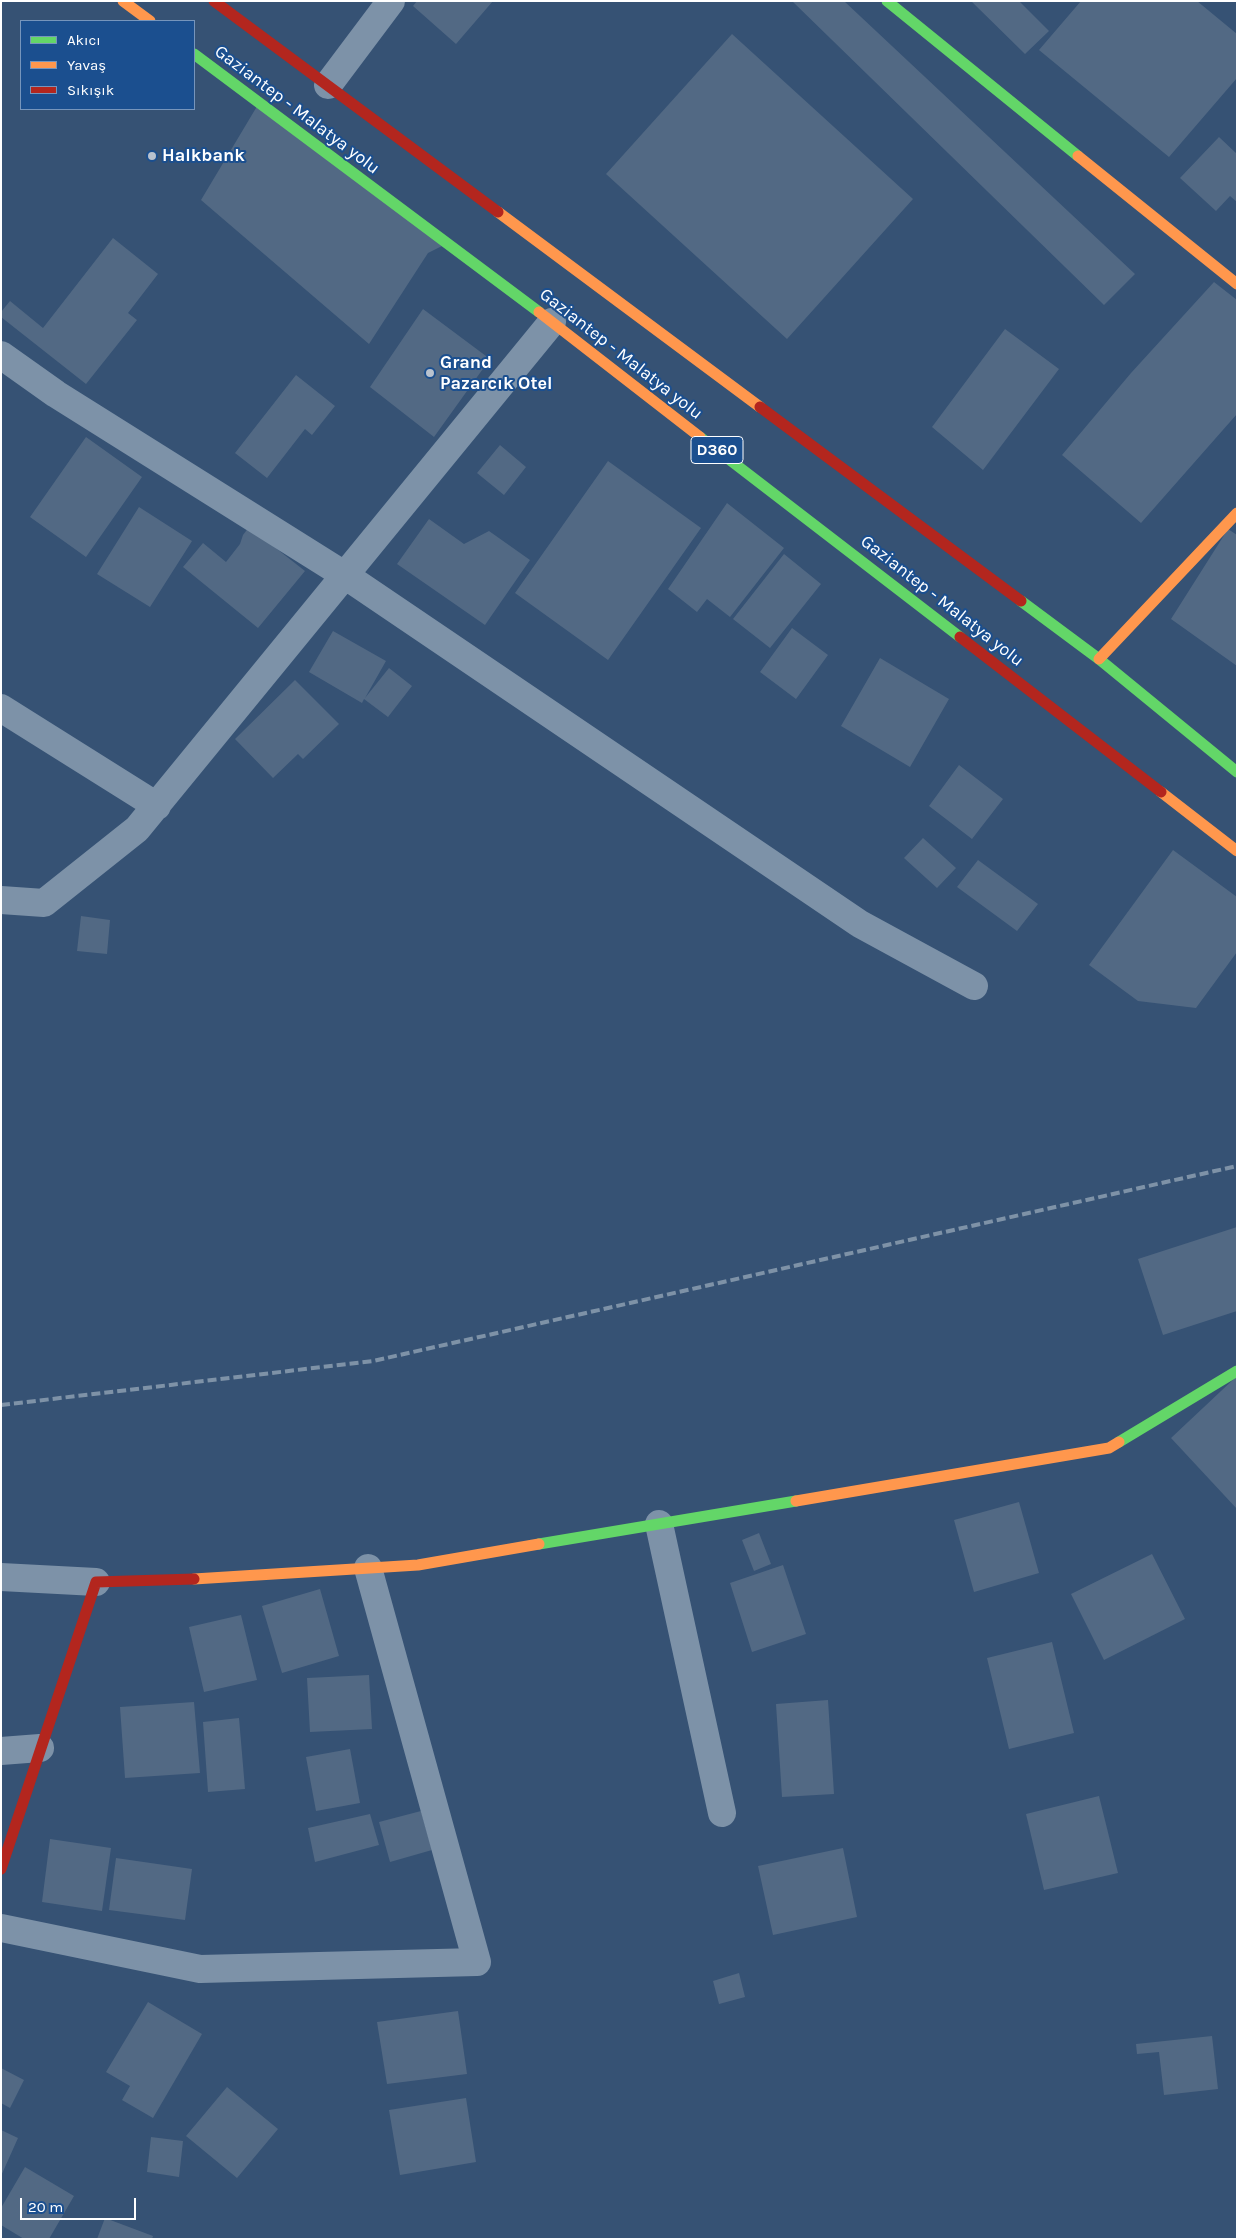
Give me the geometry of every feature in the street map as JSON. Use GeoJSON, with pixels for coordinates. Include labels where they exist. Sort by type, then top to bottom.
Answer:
{"type":"FeatureCollection","features":[{"type":"Feature","properties":{"kind":"main road"},"geometry":{"type":"LineString","coordinates":[[123,1],[149,20]]}},
{"type":"Feature","properties":{"kind":"main road"},"geometry":{"type":"LineString","coordinates":[[214,1],[1099,659],[1237,772]]}},
{"type":"Feature","properties":{"kind":"main road"},"geometry":{"type":"LineString","coordinates":[[887,1],[1237,284]]}},
{"type":"Feature","properties":{"kind":"main road","name":"Gaziantep - Malatya yolu"},"geometry":{"type":"LineString","coordinates":[[195,55],[552,322],[1237,851]]}},
{"type":"Feature","properties":{"kind":"main road"},"geometry":{"type":"LineString","coordinates":[[1099,659],[1237,513]]}},
{"type":"Feature","properties":{"kind":"main road"},"geometry":{"type":"LineString","coordinates":[[1,1869],[96,1582],[187,1579],[418,1565],[1109,1448],[1237,1371]]}},
{"type":"Feature","properties":{"kind":"street"},"geometry":{"type":"LineString","coordinates":[[328,86],[391,1]]}},
{"type":"Feature","properties":{"kind":"street"},"geometry":{"type":"LineString","coordinates":[[1,900],[44,904],[137,829],[158,806],[552,322]]}},
{"type":"Feature","properties":{"kind":"street"},"geometry":{"type":"LineString","coordinates":[[1,355],[56,394],[346,576],[860,924],[974,986]]}},
{"type":"Feature","properties":{"kind":"street"},"geometry":{"type":"LineString","coordinates":[[1,708],[158,806]]}},
{"type":"Feature","properties":{"kind":"street"},"geometry":{"type":"LineString","coordinates":[[659,1524],[722,1813]]}},
{"type":"Feature","properties":{"kind":"street"},"geometry":{"type":"LineString","coordinates":[[1,1928],[200,1968],[477,1962],[368,1568]]}},
{"type":"Feature","properties":{"kind":"street"},"geometry":{"type":"LineString","coordinates":[[1,1577],[96,1582]]}},
{"type":"Feature","properties":{"kind":"street"},"geometry":{"type":"LineString","coordinates":[[1,1751],[40,1748]]}},
{"type":"Feature","properties":{"kind":"building"},"geometry":{"type":"Polygon","coordinates":[[[417,1],[493,1],[456,44],[413,6],[417,1]]]}},
{"type":"Feature","properties":{"kind":"building"},"geometry":{"type":"Polygon","coordinates":[[[792,1],[844,1],[1135,274],[1104,305],[792,1]]]}},
{"type":"Feature","properties":{"kind":"building"},"geometry":{"type":"Polygon","coordinates":[[[971,1],[1019,1],[1049,31],[1025,54],[971,1]]]}},
{"type":"Feature","properties":{"kind":"building"},"geometry":{"type":"Polygon","coordinates":[[[1081,1],[1197,1],[1237,34],[1237,78],[1169,157],[1039,50],[1081,1]]]}},
{"type":"Feature","properties":{"kind":"building"},"geometry":{"type":"Polygon","coordinates":[[[732,34],[913,199],[787,339],[606,174],[732,34]]]}},
{"type":"Feature","properties":{"kind":"building"},"geometry":{"type":"Polygon","coordinates":[[[259,103],[446,244],[428,253],[369,344],[201,200],[259,103]]]}},
{"type":"Feature","properties":{"kind":"building"},"geometry":{"type":"Polygon","coordinates":[[[1219,137],[1237,154],[1237,202],[1230,196],[1216,211],[1180,178],[1219,137]]]}},
{"type":"Feature","properties":{"kind":"building"},"geometry":{"type":"Polygon","coordinates":[[[113,238],[158,274],[128,313],[137,320],[86,384],[1,317],[1,312],[10,301],[43,328],[113,238]]]}},
{"type":"Feature","properties":{"kind":"building"},"geometry":{"type":"Polygon","coordinates":[[[1214,282],[1237,300],[1237,414],[1141,523],[1062,455],[1131,373],[1214,282]]]}},
{"type":"Feature","properties":{"kind":"building","name":"Grand Pazarcık Otel"},"geometry":{"type":"Polygon","coordinates":[[[423,309],[490,359],[434,437],[370,387],[423,309]]]}},
{"type":"Feature","properties":{"kind":"building"},"geometry":{"type":"Polygon","coordinates":[[[1005,329],[1059,369],[983,470],[932,427],[1005,329]]]}},
{"type":"Feature","properties":{"kind":"building"},"geometry":{"type":"Polygon","coordinates":[[[296,375],[335,406],[312,435],[305,429],[267,478],[235,453],[296,375]]]}},
{"type":"Feature","properties":{"kind":"building"},"geometry":{"type":"Polygon","coordinates":[[[86,437],[142,477],[86,557],[30,517],[86,437]]]}},
{"type":"Feature","properties":{"kind":"building"},"geometry":{"type":"Polygon","coordinates":[[[500,445],[526,467],[504,495],[477,473],[500,445]]]}},
{"type":"Feature","properties":{"kind":"building"},"geometry":{"type":"Polygon","coordinates":[[[608,461],[701,528],[608,660],[515,593],[608,461]]]}},
{"type":"Feature","properties":{"kind":"building"},"geometry":{"type":"Polygon","coordinates":[[[727,503],[784,548],[730,617],[707,599],[697,612],[668,589],[727,503]]]}},
{"type":"Feature","properties":{"kind":"building"},"geometry":{"type":"Polygon","coordinates":[[[139,507],[192,541],[150,607],[97,574],[139,507]]]}},
{"type":"Feature","properties":{"kind":"building"},"geometry":{"type":"Polygon","coordinates":[[[429,519],[464,544],[489,531],[530,560],[485,625],[397,564],[429,519]]]}},
{"type":"Feature","properties":{"kind":"building"},"geometry":{"type":"Polygon","coordinates":[[[249,527],[305,571],[258,628],[183,567],[203,543],[226,562],[240,544],[243,535],[249,527]]]}},
{"type":"Feature","properties":{"kind":"building"},"geometry":{"type":"Polygon","coordinates":[[[1228,529],[1237,535],[1237,666],[1171,619],[1228,529]]]}},
{"type":"Feature","properties":{"kind":"building"},"geometry":{"type":"Polygon","coordinates":[[[784,554],[821,584],[770,648],[733,619],[784,554]]]}},
{"type":"Feature","properties":{"kind":"building"},"geometry":{"type":"Polygon","coordinates":[[[792,628],[828,655],[796,699],[760,672],[792,628]]]}},
{"type":"Feature","properties":{"kind":"building"},"geometry":{"type":"Polygon","coordinates":[[[333,631],[386,661],[365,698],[389,668],[412,686],[388,717],[364,699],[362,703],[309,672],[333,631]]]}},
{"type":"Feature","properties":{"kind":"building"},"geometry":{"type":"Polygon","coordinates":[[[880,658],[949,699],[910,767],[841,726],[880,658]]]}},
{"type":"Feature","properties":{"kind":"building"},"geometry":{"type":"Polygon","coordinates":[[[295,680],[339,724],[303,759],[298,754],[273,778],[235,739],[295,680]]]}},
{"type":"Feature","properties":{"kind":"building"},"geometry":{"type":"Polygon","coordinates":[[[959,765],[1003,799],[972,839],[929,806],[959,765]]]}},
{"type":"Feature","properties":{"kind":"building"},"geometry":{"type":"Polygon","coordinates":[[[923,838],[956,868],[937,888],[904,858],[923,838]]]}},
{"type":"Feature","properties":{"kind":"building"},"geometry":{"type":"Polygon","coordinates":[[[1173,850],[1237,897],[1237,952],[1196,1008],[1138,1001],[1089,965],[1173,850]]]}},
{"type":"Feature","properties":{"kind":"building"},"geometry":{"type":"Polygon","coordinates":[[[978,860],[1038,904],[1017,931],[957,887],[978,860]]]}},
{"type":"Feature","properties":{"kind":"building"},"geometry":{"type":"Polygon","coordinates":[[[81,916],[110,920],[107,954],[77,951],[81,916]]]}},
{"type":"Feature","properties":{"kind":"building"},"geometry":{"type":"Polygon","coordinates":[[[1237,1227],[1237,1311],[1163,1335],[1138,1259],[1237,1227]]]}},
{"type":"Feature","properties":{"kind":"building"},"geometry":{"type":"Polygon","coordinates":[[[1237,1376],[1237,1509],[1171,1438],[1237,1376]]]}},
{"type":"Feature","properties":{"kind":"building"},"geometry":{"type":"Polygon","coordinates":[[[1019,1502],[1039,1573],[974,1592],[954,1520],[1019,1502]]]}},
{"type":"Feature","properties":{"kind":"building"},"geometry":{"type":"Polygon","coordinates":[[[759,1533],[771,1564],[754,1571],[742,1540],[759,1533]]]}},
{"type":"Feature","properties":{"kind":"building"},"geometry":{"type":"Polygon","coordinates":[[[1152,1554],[1185,1619],[1104,1660],[1071,1594],[1152,1554]]]}},
{"type":"Feature","properties":{"kind":"building"},"geometry":{"type":"Polygon","coordinates":[[[783,1565],[806,1634],[752,1652],[730,1583],[783,1565]]]}},
{"type":"Feature","properties":{"kind":"building"},"geometry":{"type":"Polygon","coordinates":[[[320,1589],[339,1656],[282,1673],[262,1606],[320,1589]]]}},
{"type":"Feature","properties":{"kind":"building"},"geometry":{"type":"Polygon","coordinates":[[[241,1615],[257,1680],[204,1692],[189,1627],[241,1615]]]}},
{"type":"Feature","properties":{"kind":"building"},"geometry":{"type":"Polygon","coordinates":[[[1052,1642],[1074,1733],[1009,1749],[987,1658],[1052,1642]]]}},
{"type":"Feature","properties":{"kind":"building"},"geometry":{"type":"Polygon","coordinates":[[[369,1675],[372,1729],[310,1732],[307,1678],[369,1675]]]}},
{"type":"Feature","properties":{"kind":"building"},"geometry":{"type":"Polygon","coordinates":[[[828,1700],[834,1794],[782,1797],[776,1704],[828,1700]]]}},
{"type":"Feature","properties":{"kind":"building"},"geometry":{"type":"Polygon","coordinates":[[[194,1702],[200,1773],[125,1778],[120,1707],[194,1702]]]}},
{"type":"Feature","properties":{"kind":"building"},"geometry":{"type":"Polygon","coordinates":[[[239,1718],[245,1789],[208,1792],[203,1722],[239,1718]]]}},
{"type":"Feature","properties":{"kind":"building"},"geometry":{"type":"Polygon","coordinates":[[[350,1749],[360,1803],[316,1811],[306,1757],[350,1749]]]}},
{"type":"Feature","properties":{"kind":"building"},"geometry":{"type":"Polygon","coordinates":[[[1099,1796],[1118,1873],[1044,1890],[1026,1814],[1099,1796]]]}},
{"type":"Feature","properties":{"kind":"building"},"geometry":{"type":"Polygon","coordinates":[[[421,1811],[432,1850],[390,1862],[379,1822],[421,1811]]]}},
{"type":"Feature","properties":{"kind":"building"},"geometry":{"type":"Polygon","coordinates":[[[370,1814],[379,1845],[315,1862],[308,1828],[370,1814]]]}},
{"type":"Feature","properties":{"kind":"building"},"geometry":{"type":"Polygon","coordinates":[[[50,1839],[111,1848],[102,1911],[42,1902],[50,1839]]]}},
{"type":"Feature","properties":{"kind":"building"},"geometry":{"type":"Polygon","coordinates":[[[843,1848],[857,1917],[773,1935],[758,1866],[843,1848]]]}},
{"type":"Feature","properties":{"kind":"building"},"geometry":{"type":"Polygon","coordinates":[[[116,1858],[192,1869],[185,1920],[109,1910],[116,1858]]]}},
{"type":"Feature","properties":{"kind":"building"},"geometry":{"type":"Polygon","coordinates":[[[739,1973],[745,1997],[719,2004],[713,1981],[739,1973]]]}},
{"type":"Feature","properties":{"kind":"building"},"geometry":{"type":"Polygon","coordinates":[[[148,2002],[202,2034],[153,2118],[122,2100],[130,2086],[106,2072],[148,2002]]]}},
{"type":"Feature","properties":{"kind":"building"},"geometry":{"type":"Polygon","coordinates":[[[458,2011],[467,2074],[387,2084],[377,2022],[458,2011]]]}},
{"type":"Feature","properties":{"kind":"building"},"geometry":{"type":"Polygon","coordinates":[[[1212,2036],[1218,2089],[1164,2095],[1159,2052],[1137,2054],[1136,2044],[1212,2036]]]}},
{"type":"Feature","properties":{"kind":"building"},"geometry":{"type":"Polygon","coordinates":[[[1,2068],[24,2080],[10,2108],[1,2103],[1,2068]]]}},
{"type":"Feature","properties":{"kind":"building"},"geometry":{"type":"Polygon","coordinates":[[[227,2087],[278,2129],[237,2178],[186,2136],[227,2087]]]}},
{"type":"Feature","properties":{"kind":"building"},"geometry":{"type":"Polygon","coordinates":[[[466,2098],[476,2162],[400,2175],[389,2110],[466,2098]]]}},
{"type":"Feature","properties":{"kind":"building"},"geometry":{"type":"Polygon","coordinates":[[[1,2130],[18,2138],[1,2176],[1,2130]]]}},
{"type":"Feature","properties":{"kind":"building"},"geometry":{"type":"Polygon","coordinates":[[[151,2137],[183,2141],[179,2177],[147,2172],[151,2137]]]}},
{"type":"Feature","properties":{"kind":"building"},"geometry":{"type":"Polygon","coordinates":[[[25,2167],[74,2196],[49,2239],[24,2239],[1,2225],[1,2208],[25,2167]]]}},
{"type":"Feature","properties":{"kind":"building"},"geometry":{"type":"Polygon","coordinates":[[[105,2218],[153,2236],[152,2239],[97,2239],[105,2218]]]}},
{"type":"Feature","properties":{"kind":"railway"},"geometry":{"type":"LineString","coordinates":[[1,1405],[373,1361],[1237,1166]]}},
{"type":"Feature","properties":{"kind":"traffic: fast"},"geometry":{"type":"LineString","coordinates":[[887,1],[1078,156]]}},
{"type":"Feature","properties":{"kind":"traffic: fast"},"geometry":{"type":"LineString","coordinates":[[195,55],[539,312]]}},
{"type":"Feature","properties":{"kind":"traffic: fast"},"geometry":{"type":"LineString","coordinates":[[700,437],[960,637]]}},
{"type":"Feature","properties":{"kind":"traffic: fast"},"geometry":{"type":"LineString","coordinates":[[1021,601],[1099,659],[1237,772]]}},
{"type":"Feature","properties":{"kind":"traffic: fast"},"geometry":{"type":"LineString","coordinates":[[1119,1442],[1237,1371]]}},
{"type":"Feature","properties":{"kind":"traffic: fast"},"geometry":{"type":"LineString","coordinates":[[539,1544],[796,1501]]}},
{"type":"Feature","properties":{"kind":"traffic: slow"},"geometry":{"type":"LineString","coordinates":[[123,1],[149,20]]}},
{"type":"Feature","properties":{"kind":"traffic: slow"},"geometry":{"type":"LineString","coordinates":[[1078,156],[1237,284]]}},
{"type":"Feature","properties":{"kind":"traffic: slow"},"geometry":{"type":"LineString","coordinates":[[498,212],[760,407]]}},
{"type":"Feature","properties":{"kind":"traffic: slow"},"geometry":{"type":"LineString","coordinates":[[539,312],[700,437]]}},
{"type":"Feature","properties":{"kind":"traffic: slow"},"geometry":{"type":"LineString","coordinates":[[1099,659],[1237,513]]}},
{"type":"Feature","properties":{"kind":"traffic: slow"},"geometry":{"type":"LineString","coordinates":[[1161,792],[1237,851]]}},
{"type":"Feature","properties":{"kind":"traffic: slow"},"geometry":{"type":"LineString","coordinates":[[796,1501],[1109,1448],[1119,1442]]}},
{"type":"Feature","properties":{"kind":"traffic: slow"},"geometry":{"type":"LineString","coordinates":[[194,1579],[418,1565],[539,1544]]}},
{"type":"Feature","properties":{"kind":"traffic: jam"},"geometry":{"type":"LineString","coordinates":[[214,1],[498,212]]}},
{"type":"Feature","properties":{"kind":"traffic: jam"},"geometry":{"type":"LineString","coordinates":[[760,407],[1021,601]]}},
{"type":"Feature","properties":{"kind":"traffic: jam"},"geometry":{"type":"LineString","coordinates":[[960,637],[1161,792]]}},
{"type":"Feature","properties":{"kind":"traffic: jam"},"geometry":{"type":"LineString","coordinates":[[1,1869],[96,1582],[194,1579]]}},
{"type":"Feature","properties":{"kind":"place","name":"Halkbank"},"geometry":{"type":"Point","coordinates":[152,156]}},
{"type":"Feature","properties":{"kind":"place","name":"Grand Pazarcık Otel"},"geometry":{"type":"Point","coordinates":[430,373]}}]}
